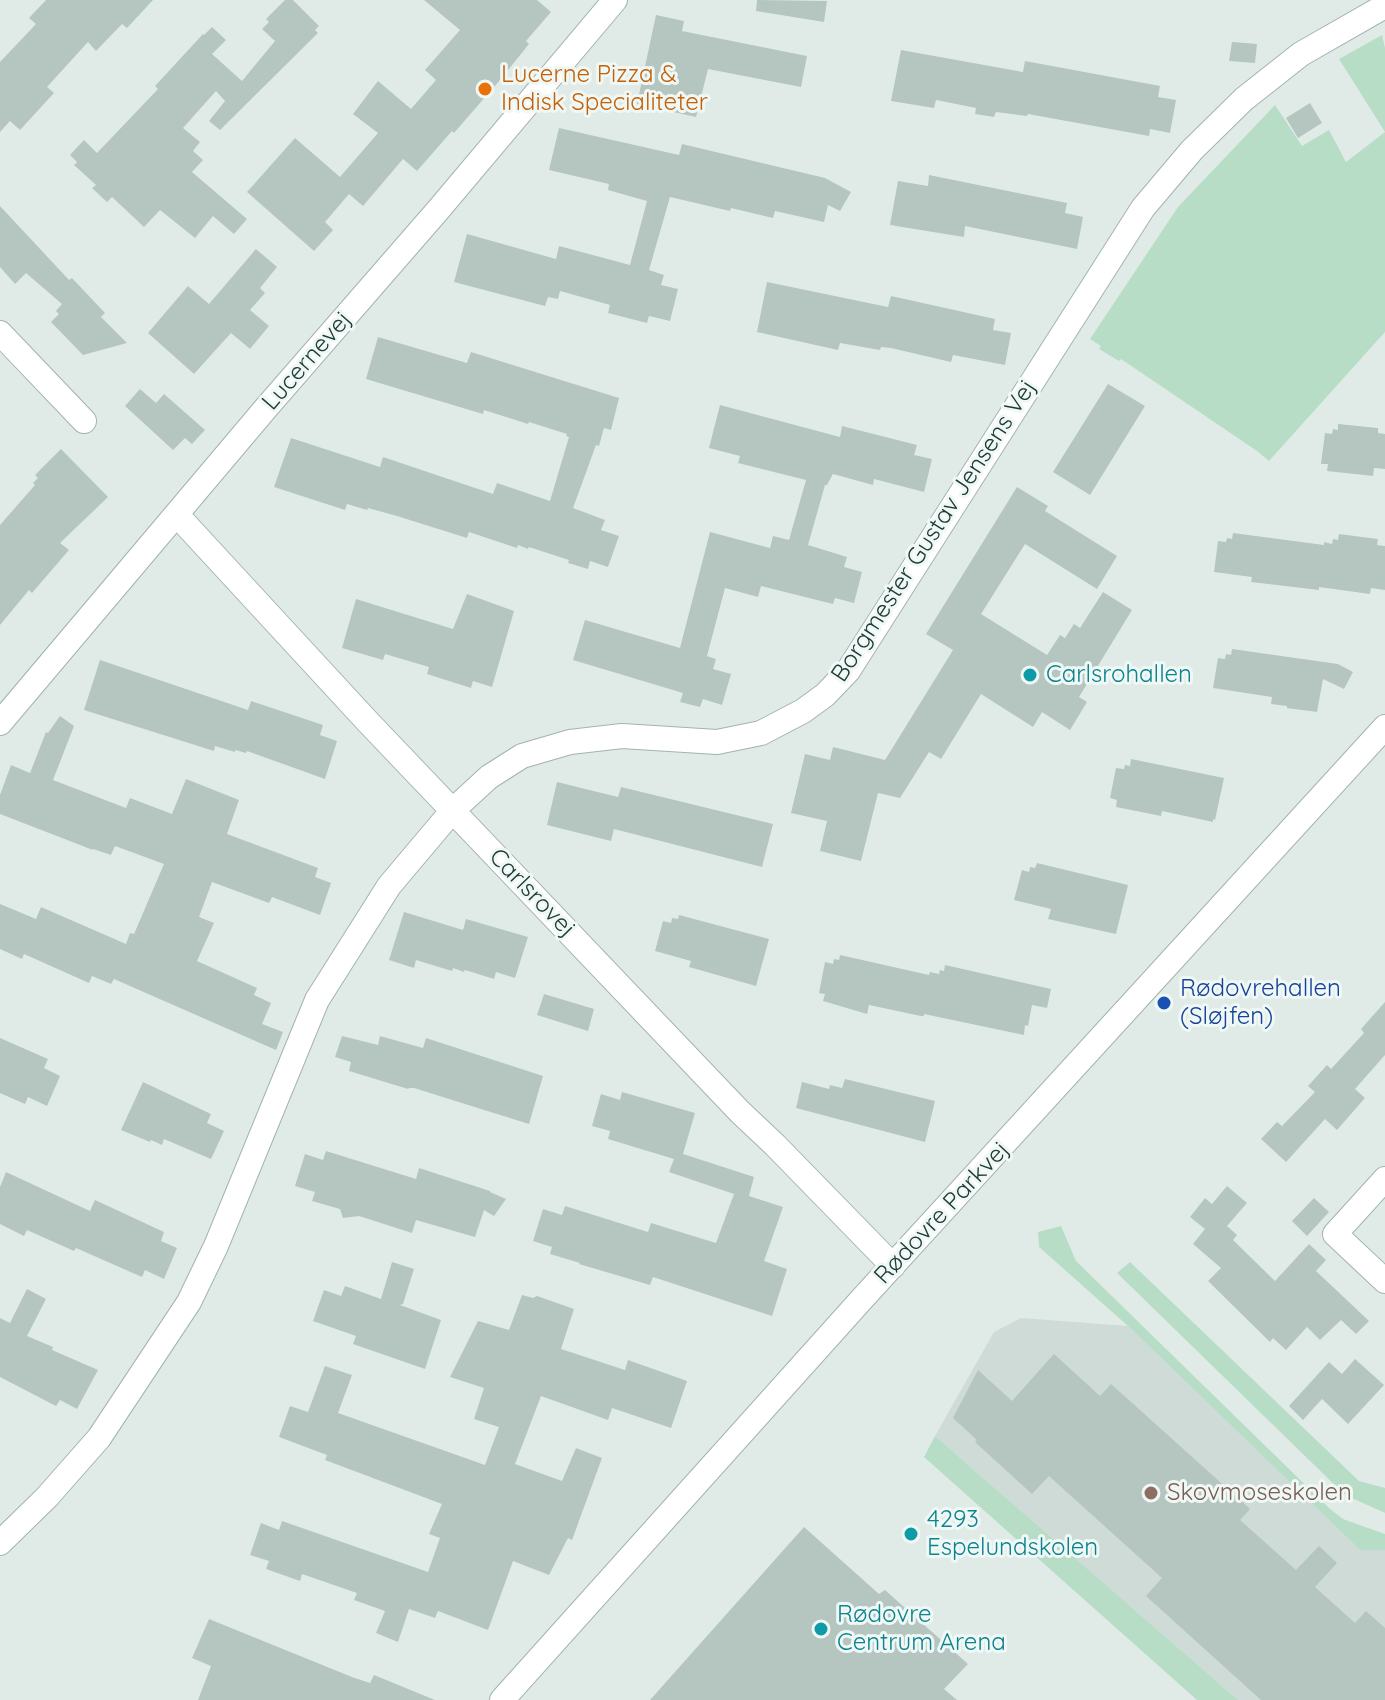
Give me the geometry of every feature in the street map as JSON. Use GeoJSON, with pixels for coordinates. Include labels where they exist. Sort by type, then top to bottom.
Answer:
{"type":"FeatureCollection","features":[{"type":"Feature","properties":{"kind":"street","name":"Lucernevej"},"geometry":{"type":"LineString","coordinates":[[0,723],[615,0]]}},
{"type":"Feature","properties":{"kind":"street","name":"Borgmester Gustav Jensens Vej"},"geometry":{"type":"LineString","coordinates":[[0,1543],[47,1497],[99,1438],[189,1302],[216,1246],[317,1000],[389,886],[453,810],[489,777],[522,756],[570,742],[622,736],[717,742],[761,733],[803,711],[825,695],[848,671],[1143,208],[1192,150],[1244,99],[1301,54],[1385,6]]}},
{"type":"Feature","properties":{"kind":"street"},"geometry":{"type":"LineString","coordinates":[[0,333],[84,421]]}},
{"type":"Feature","properties":{"kind":"street","name":"Carlsrovej"},"geometry":{"type":"LineString","coordinates":[[177,515],[358,711],[740,1112],[893,1266]]}},
{"type":"Feature","properties":{"kind":"street","name":"Rødovre Parkvej"},"geometry":{"type":"LineString","coordinates":[[502,1700],[1385,727]]}},
{"type":"Feature","properties":{"kind":"street"},"geometry":{"type":"LineString","coordinates":[[1385,1179],[1335,1234],[1385,1281]]}},
{"type":"Feature","properties":{"kind":"shaded area","name":"Skovmoseskolen"},"geometry":{"type":"Polygon","coordinates":[[[1021,1318],[1128,1326],[1360,1550],[1385,1550],[1385,1700],[1238,1700],[935,1436],[994,1332],[1021,1318]]]}},
{"type":"Feature","properties":{"kind":"green space"},"geometry":{"type":"Polygon","coordinates":[[[1382,35],[1385,48],[1385,132],[1339,59],[1382,35]]]}},
{"type":"Feature","properties":{"kind":"green space"},"geometry":{"type":"Polygon","coordinates":[[[1275,105],[1302,146],[1329,130],[1346,162],[1385,132],[1385,332],[1269,461],[1121,359],[1119,361],[1099,349],[1101,346],[1090,339],[1178,207],[1275,105]]]}},
{"type":"Feature","properties":{"kind":"green space"},"geometry":{"type":"Polygon","coordinates":[[[1061,1226],[1076,1261],[1329,1508],[1343,1519],[1385,1534],[1385,1550],[1360,1550],[1128,1326],[1039,1247],[1038,1232],[1061,1226]]]}},
{"type":"Feature","properties":{"kind":"green space"},"geometry":{"type":"Polygon","coordinates":[[[1130,1262],[1359,1481],[1385,1488],[1385,1513],[1345,1495],[1117,1273],[1130,1262]]]}},
{"type":"Feature","properties":{"kind":"green space"},"geometry":{"type":"Polygon","coordinates":[[[935,1436],[1238,1700],[1197,1700],[924,1457],[935,1436]]]}},
{"type":"Feature","properties":{"kind":"building"},"geometry":{"type":"Polygon","coordinates":[[[46,0],[153,0],[127,28],[122,24],[96,51],[88,42],[47,87],[54,93],[20,130],[10,121],[0,132],[0,62],[36,24],[29,18],[46,0]]]}},
{"type":"Feature","properties":{"kind":"building"},"geometry":{"type":"Polygon","coordinates":[[[285,0],[293,0],[319,26],[315,30],[318,33],[220,130],[209,121],[225,101],[216,91],[183,128],[200,142],[193,151],[203,160],[192,172],[247,219],[234,234],[213,216],[195,238],[160,210],[144,227],[112,197],[107,202],[92,188],[96,185],[74,165],[77,162],[70,155],[84,140],[97,153],[212,27],[226,40],[212,54],[242,81],[275,41],[262,29],[269,22],[266,19],[285,0]]]}},
{"type":"Feature","properties":{"kind":"building"},"geometry":{"type":"Polygon","coordinates":[[[424,0],[537,0],[551,12],[526,41],[529,44],[500,80],[417,171],[403,159],[363,206],[349,194],[325,222],[333,230],[314,251],[247,192],[295,138],[340,177],[378,133],[353,114],[378,81],[411,109],[436,80],[425,70],[460,30],[424,0]]]}},
{"type":"Feature","properties":{"kind":"building"},"geometry":{"type":"Polygon","coordinates":[[[757,0],[827,1],[824,22],[756,11],[757,0]]]}},
{"type":"Feature","properties":{"kind":"building"},"geometry":{"type":"Polygon","coordinates":[[[656,15],[684,21],[682,31],[807,56],[801,87],[708,69],[696,117],[637,104],[656,15]]]}},
{"type":"Feature","properties":{"kind":"building"},"geometry":{"type":"Polygon","coordinates":[[[1232,42],[1257,44],[1255,63],[1229,61],[1232,42]]]}},
{"type":"Feature","properties":{"kind":"building"},"geometry":{"type":"Polygon","coordinates":[[[901,50],[1023,72],[1025,61],[1160,86],[1158,97],[1176,100],[1170,133],[1150,129],[1149,136],[1028,114],[996,112],[994,117],[975,114],[976,108],[936,100],[934,108],[891,101],[901,50]]]}},
{"type":"Feature","properties":{"kind":"building"},"geometry":{"type":"Polygon","coordinates":[[[1310,103],[1322,123],[1298,138],[1286,118],[1310,103]]]}},
{"type":"Feature","properties":{"kind":"building"},"geometry":{"type":"Polygon","coordinates":[[[559,128],[679,155],[682,144],[825,178],[851,192],[840,211],[828,205],[824,222],[775,211],[773,218],[670,197],[649,270],[664,275],[661,285],[678,289],[670,321],[649,316],[647,323],[608,313],[610,305],[560,291],[558,299],[548,297],[545,306],[454,282],[467,234],[556,259],[559,246],[630,265],[647,201],[608,190],[609,184],[549,170],[559,128]]]}},
{"type":"Feature","properties":{"kind":"building"},"geometry":{"type":"Polygon","coordinates":[[[929,175],[1067,203],[1065,213],[1083,217],[1077,249],[965,226],[964,237],[890,225],[898,181],[928,186],[929,175]]]}},
{"type":"Feature","properties":{"kind":"building"},"geometry":{"type":"Polygon","coordinates":[[[0,206],[69,280],[72,278],[105,313],[101,317],[127,343],[83,355],[51,322],[59,314],[56,311],[62,304],[26,273],[15,284],[0,267],[0,206]]]}},
{"type":"Feature","properties":{"kind":"building"},"geometry":{"type":"Polygon","coordinates":[[[256,249],[277,267],[260,288],[265,293],[250,310],[269,326],[250,349],[231,333],[194,374],[148,333],[188,286],[209,304],[256,249]]]}},
{"type":"Feature","properties":{"kind":"building"},"geometry":{"type":"Polygon","coordinates":[[[767,282],[888,307],[891,296],[995,319],[993,330],[1011,333],[1005,365],[953,355],[951,362],[891,348],[881,347],[880,350],[840,343],[838,350],[757,332],[767,282]]]}},
{"type":"Feature","properties":{"kind":"building"},"geometry":{"type":"Polygon","coordinates":[[[378,337],[467,363],[471,352],[619,398],[611,430],[604,428],[573,508],[605,520],[601,530],[619,536],[608,567],[590,561],[588,569],[529,547],[518,545],[517,548],[469,532],[467,538],[368,508],[347,504],[345,510],[274,487],[291,438],[380,467],[383,457],[493,494],[497,483],[550,501],[569,437],[567,434],[484,410],[483,414],[366,379],[378,337]]]}},
{"type":"Feature","properties":{"kind":"building"},"geometry":{"type":"Polygon","coordinates":[[[1108,384],[1145,406],[1090,495],[1053,472],[1108,384]]]}},
{"type":"Feature","properties":{"kind":"building"},"geometry":{"type":"Polygon","coordinates":[[[140,389],[156,403],[164,394],[205,430],[192,444],[185,438],[173,450],[125,406],[140,389]]]}},
{"type":"Feature","properties":{"kind":"building"},"geometry":{"type":"Polygon","coordinates":[[[720,405],[840,437],[842,426],[917,445],[914,455],[932,459],[924,492],[874,479],[873,485],[833,474],[825,485],[808,545],[847,557],[844,567],[862,572],[854,603],[835,598],[833,604],[761,586],[758,597],[725,588],[707,656],[716,659],[713,669],[731,674],[722,705],[703,699],[700,707],[680,702],[683,693],[573,660],[585,620],[680,648],[710,532],[770,548],[773,536],[789,540],[806,480],[738,463],[740,456],[709,448],[720,405]]]}},
{"type":"Feature","properties":{"kind":"building"},"geometry":{"type":"Polygon","coordinates":[[[1338,424],[1378,428],[1378,433],[1385,434],[1385,469],[1374,468],[1373,476],[1327,471],[1328,464],[1321,464],[1325,433],[1332,434],[1333,429],[1338,430],[1338,424]]]}},
{"type":"Feature","properties":{"kind":"building"},"geometry":{"type":"Polygon","coordinates":[[[61,449],[108,497],[60,543],[69,550],[0,625],[0,525],[35,485],[33,483],[38,478],[35,475],[61,449]]]}},
{"type":"Feature","properties":{"kind":"building","name":"Carlsrohallen"},"geometry":{"type":"Polygon","coordinates":[[[1017,487],[1048,506],[1045,511],[1117,556],[1097,589],[1025,544],[981,614],[1047,655],[1060,635],[1065,638],[1074,624],[1080,628],[1103,592],[1132,610],[1079,697],[1087,702],[1070,730],[1042,712],[1033,727],[981,694],[941,759],[929,752],[900,798],[878,793],[861,861],[820,851],[827,821],[791,813],[805,754],[830,760],[833,747],[885,760],[953,650],[926,634],[1017,487]]]}},
{"type":"Feature","properties":{"kind":"building"},"geometry":{"type":"Polygon","coordinates":[[[1233,533],[1324,545],[1324,542],[1332,544],[1333,539],[1338,540],[1339,534],[1378,539],[1377,545],[1385,546],[1385,590],[1371,588],[1370,594],[1319,587],[1319,590],[1251,582],[1252,577],[1214,572],[1218,541],[1232,539],[1233,533]]]}},
{"type":"Feature","properties":{"kind":"building"},"geometry":{"type":"Polygon","coordinates":[[[467,594],[514,611],[492,687],[473,681],[471,688],[427,674],[429,667],[385,654],[383,660],[342,648],[356,599],[453,629],[467,594]]]}},
{"type":"Feature","properties":{"kind":"building"},"geometry":{"type":"Polygon","coordinates":[[[1232,649],[1338,664],[1353,672],[1344,689],[1323,679],[1317,712],[1287,708],[1271,704],[1272,697],[1213,688],[1218,658],[1225,659],[1226,654],[1231,655],[1232,649]]]}},
{"type":"Feature","properties":{"kind":"building"},"geometry":{"type":"Polygon","coordinates":[[[100,660],[248,710],[251,701],[323,725],[320,735],[337,741],[325,779],[247,751],[235,752],[215,746],[214,751],[84,710],[100,660]]]}},
{"type":"Feature","properties":{"kind":"building"},"geometry":{"type":"Polygon","coordinates":[[[60,716],[74,726],[53,780],[126,808],[130,798],[172,814],[186,779],[239,800],[227,834],[318,868],[315,877],[331,883],[320,915],[272,897],[269,903],[212,882],[199,917],[214,923],[197,961],[257,988],[254,995],[271,1003],[262,1024],[283,1032],[276,1050],[114,979],[111,984],[92,976],[89,983],[24,954],[22,959],[0,949],[0,904],[36,919],[41,907],[126,944],[130,933],[134,934],[164,864],[115,846],[111,855],[93,850],[0,814],[0,795],[11,765],[30,773],[46,732],[60,716]]]}},
{"type":"Feature","properties":{"kind":"building"},"geometry":{"type":"Polygon","coordinates":[[[1131,759],[1224,778],[1215,820],[1162,811],[1161,816],[1116,807],[1117,800],[1110,798],[1116,768],[1130,766],[1131,759]]]}},
{"type":"Feature","properties":{"kind":"building"},"geometry":{"type":"Polygon","coordinates":[[[557,782],[618,797],[621,787],[773,824],[762,867],[614,829],[611,841],[547,825],[557,782]]]}},
{"type":"Feature","properties":{"kind":"building"},"geometry":{"type":"Polygon","coordinates":[[[1037,863],[1128,885],[1116,934],[1048,919],[1051,909],[1014,900],[1022,870],[1029,872],[1030,867],[1035,868],[1037,863]]]}},
{"type":"Feature","properties":{"kind":"building"},"geometry":{"type":"Polygon","coordinates":[[[404,912],[463,930],[466,919],[528,937],[515,978],[496,972],[494,979],[416,960],[414,968],[389,960],[404,912]]]}},
{"type":"Feature","properties":{"kind":"building"},"geometry":{"type":"Polygon","coordinates":[[[679,915],[769,939],[756,986],[689,967],[691,961],[655,951],[663,921],[671,923],[672,918],[678,919],[679,915]]]}},
{"type":"Feature","properties":{"kind":"building"},"geometry":{"type":"Polygon","coordinates":[[[840,955],[929,975],[930,972],[939,974],[940,970],[944,971],[945,965],[1051,989],[1047,1008],[1032,1005],[1024,1035],[869,1005],[867,1014],[823,1001],[825,994],[819,993],[825,962],[833,964],[840,955]]]}},
{"type":"Feature","properties":{"kind":"building"},"geometry":{"type":"Polygon","coordinates":[[[544,994],[594,1009],[588,1031],[537,1015],[544,994]]]}},
{"type":"Feature","properties":{"kind":"building"},"geometry":{"type":"Polygon","coordinates":[[[1385,1002],[1385,1055],[1355,1089],[1365,1098],[1337,1130],[1325,1119],[1286,1162],[1261,1139],[1277,1122],[1282,1126],[1315,1092],[1308,1086],[1327,1065],[1331,1069],[1364,1033],[1361,1029],[1385,1002]]]}},
{"type":"Feature","properties":{"kind":"building"},"geometry":{"type":"Polygon","coordinates":[[[342,1036],[378,1045],[380,1036],[423,1048],[426,1038],[543,1076],[529,1124],[349,1071],[351,1062],[335,1057],[342,1036]]]}},
{"type":"Feature","properties":{"kind":"building"},"geometry":{"type":"Polygon","coordinates":[[[0,1038],[48,1059],[44,1068],[60,1076],[47,1106],[28,1097],[25,1104],[0,1093],[0,1038]]]}},
{"type":"Feature","properties":{"kind":"building"},"geometry":{"type":"Polygon","coordinates":[[[845,1079],[935,1101],[925,1142],[796,1108],[802,1082],[829,1089],[830,1085],[842,1088],[845,1079]]]}},
{"type":"Feature","properties":{"kind":"building"},"geometry":{"type":"Polygon","coordinates":[[[143,1082],[211,1114],[207,1123],[224,1131],[211,1159],[164,1139],[162,1145],[121,1130],[143,1082]]]}},
{"type":"Feature","properties":{"kind":"building"},"geometry":{"type":"Polygon","coordinates":[[[622,1092],[695,1113],[683,1154],[754,1177],[749,1196],[783,1207],[764,1261],[787,1269],[772,1316],[653,1277],[650,1285],[579,1264],[550,1254],[552,1247],[533,1241],[543,1209],[562,1215],[565,1206],[648,1232],[651,1223],[716,1243],[734,1194],[669,1172],[674,1159],[608,1139],[610,1131],[592,1126],[601,1094],[620,1100],[622,1092]]]}},
{"type":"Feature","properties":{"kind":"building"},"geometry":{"type":"Polygon","coordinates":[[[326,1151],[416,1179],[419,1168],[506,1199],[494,1216],[484,1210],[475,1237],[416,1220],[412,1233],[359,1216],[343,1218],[340,1209],[312,1201],[315,1192],[295,1186],[305,1154],[323,1160],[326,1151]]]}},
{"type":"Feature","properties":{"kind":"building"},"geometry":{"type":"Polygon","coordinates":[[[6,1172],[90,1211],[95,1200],[164,1232],[161,1241],[177,1248],[164,1279],[145,1270],[142,1277],[76,1248],[74,1251],[27,1230],[24,1236],[0,1224],[0,1187],[6,1172]]]}},
{"type":"Feature","properties":{"kind":"building"},"geometry":{"type":"Polygon","coordinates":[[[1227,1186],[1247,1203],[1227,1226],[1237,1235],[1233,1240],[1275,1281],[1309,1244],[1326,1260],[1316,1271],[1369,1321],[1356,1334],[1341,1320],[1320,1340],[1307,1327],[1286,1350],[1273,1338],[1270,1342],[1208,1281],[1221,1268],[1193,1244],[1205,1229],[1190,1217],[1205,1198],[1212,1204],[1227,1186]]]}},
{"type":"Feature","properties":{"kind":"building"},"geometry":{"type":"Polygon","coordinates":[[[1314,1198],[1329,1212],[1307,1236],[1292,1221],[1314,1198]]]}},
{"type":"Feature","properties":{"kind":"building"},"geometry":{"type":"Polygon","coordinates":[[[392,1262],[414,1269],[403,1304],[400,1305],[441,1320],[425,1369],[353,1344],[356,1336],[313,1321],[324,1290],[341,1296],[345,1286],[381,1299],[392,1262]]]}},
{"type":"Feature","properties":{"kind":"building"},"geometry":{"type":"Polygon","coordinates":[[[27,1289],[46,1299],[27,1336],[98,1370],[77,1409],[60,1400],[56,1406],[0,1377],[0,1318],[10,1323],[27,1289]]]}},
{"type":"Feature","properties":{"kind":"building"},"geometry":{"type":"Polygon","coordinates":[[[522,1295],[537,1296],[574,1309],[561,1349],[625,1370],[628,1360],[687,1381],[671,1428],[612,1408],[608,1420],[541,1396],[515,1464],[562,1481],[576,1448],[602,1458],[572,1540],[568,1538],[549,1575],[513,1561],[488,1630],[438,1611],[435,1618],[409,1609],[398,1642],[376,1633],[385,1611],[354,1600],[357,1593],[302,1574],[300,1581],[266,1569],[269,1561],[250,1555],[261,1523],[279,1530],[282,1521],[428,1572],[440,1538],[429,1534],[442,1504],[325,1460],[327,1455],[279,1437],[290,1406],[308,1412],[325,1366],[352,1375],[338,1413],[485,1465],[499,1427],[474,1419],[484,1388],[450,1377],[478,1321],[509,1330],[522,1295]]]}},
{"type":"Feature","properties":{"kind":"building"},"geometry":{"type":"Polygon","coordinates":[[[1054,1354],[1100,1396],[1111,1384],[1250,1509],[1240,1520],[1296,1570],[1319,1546],[1337,1563],[1315,1587],[1355,1623],[1366,1611],[1385,1628],[1385,1700],[1261,1700],[1146,1596],[1162,1578],[1049,1476],[1032,1494],[953,1418],[978,1370],[1012,1401],[1054,1354]]]}},
{"type":"Feature","properties":{"kind":"building"},"geometry":{"type":"Polygon","coordinates":[[[1355,1359],[1384,1385],[1348,1424],[1322,1399],[1303,1420],[1289,1406],[1329,1362],[1342,1374],[1355,1359]]]}},
{"type":"Feature","properties":{"kind":"building","name":"Rødovre Centrum Arena"},"geometry":{"type":"Polygon","coordinates":[[[804,1527],[879,1594],[885,1590],[968,1664],[944,1689],[957,1700],[650,1700],[804,1527]]]}},
{"type":"Feature","properties":{"kind":"building"},"geometry":{"type":"Polygon","coordinates":[[[209,1619],[352,1677],[370,1683],[374,1675],[435,1700],[198,1700],[211,1666],[192,1658],[209,1619]]]}},
{"type":"Feature","properties":{"kind":"place","name":"Lucerne Pizza & Indisk Specialiteter"},"geometry":{"type":"Point","coordinates":[485,89]}},
{"type":"Feature","properties":{"kind":"place","name":"Carlsrohallen"},"geometry":{"type":"Point","coordinates":[1030,675]}},
{"type":"Feature","properties":{"kind":"place","name":"Rødovrehallen (Sløjfen)"},"geometry":{"type":"Point","coordinates":[1164,1003]}},
{"type":"Feature","properties":{"kind":"place","name":"Skovmoseskolen"},"geometry":{"type":"Point","coordinates":[1151,1493]}},
{"type":"Feature","properties":{"kind":"place","name":"4293 Espelundskolen"},"geometry":{"type":"Point","coordinates":[911,1534]}},
{"type":"Feature","properties":{"kind":"place","name":"Rødovre Centrum Arena"},"geometry":{"type":"Point","coordinates":[821,1629]}}]}
